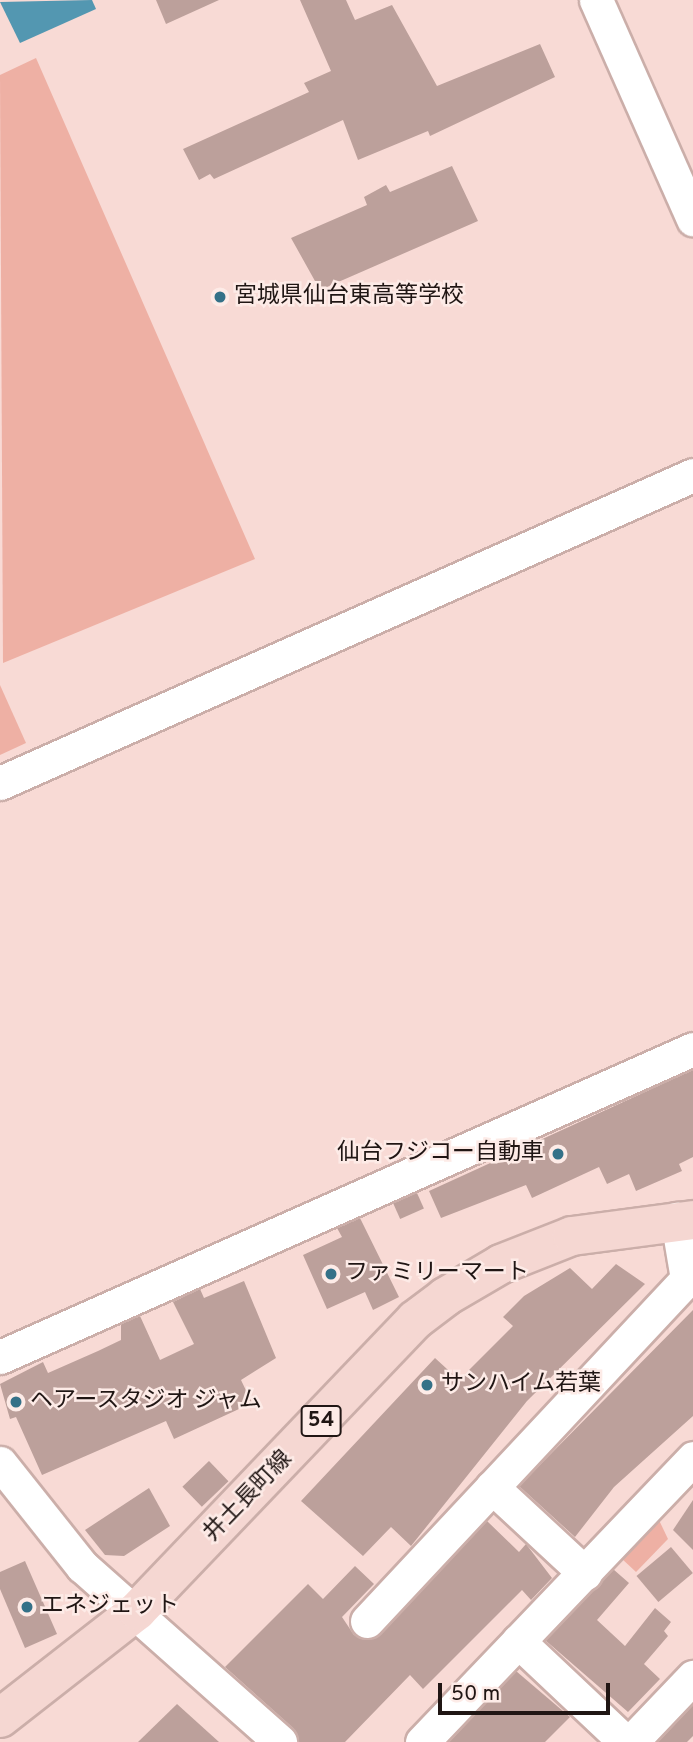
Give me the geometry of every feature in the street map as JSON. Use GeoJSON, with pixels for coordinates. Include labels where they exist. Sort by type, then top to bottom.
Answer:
{"type":"FeatureCollection","features":[{"type":"Feature","properties":{"kind":"main road","name":"井土長町線"},"geometry":{"type":"LineString","coordinates":[[0,1718],[138,1611],[415,1320],[445,1297],[501,1264],[572,1236],[685,1219]]}},
{"type":"Feature","properties":{"kind":"street"},"geometry":{"type":"LineString","coordinates":[[596,0],[693,219]]}},
{"type":"Feature","properties":{"kind":"street"},"geometry":{"type":"LineString","coordinates":[[0,783],[693,475]]}},
{"type":"Feature","properties":{"kind":"street"},"geometry":{"type":"LineString","coordinates":[[0,1357],[693,1049]]}},
{"type":"Feature","properties":{"kind":"street"},"geometry":{"type":"LineString","coordinates":[[367,1621],[687,1279],[685,1219]]}},
{"type":"Feature","properties":{"kind":"street"},"geometry":{"type":"LineString","coordinates":[[422,1742],[693,1458]]}},
{"type":"Feature","properties":{"kind":"street"},"geometry":{"type":"LineString","coordinates":[[0,1463],[82,1566],[138,1611],[280,1742]]}},
{"type":"Feature","properties":{"kind":"street"},"geometry":{"type":"LineString","coordinates":[[492,1487],[585,1573]]}},
{"type":"Feature","properties":{"kind":"street"},"geometry":{"type":"LineString","coordinates":[[518,1641],[625,1742]]}},
{"type":"Feature","properties":{"kind":"street"},"geometry":{"type":"LineString","coordinates":[[631,1742],[693,1677]]}},
{"type":"Feature","properties":{"kind":"shaded area"},"geometry":{"type":"Polygon","coordinates":[[[36,58],[255,559],[3,663],[0,75],[36,58]]]}},
{"type":"Feature","properties":{"kind":"shaded area"},"geometry":{"type":"Polygon","coordinates":[[[0,685],[26,743],[0,755],[0,685]]]}},
{"type":"Feature","properties":{"kind":"shaded area"},"geometry":{"type":"Polygon","coordinates":[[[658,1518],[668,1539],[636,1572],[620,1557],[658,1518]]]}},
{"type":"Feature","properties":{"kind":"water"},"geometry":{"type":"Polygon","coordinates":[[[92,0],[96,9],[20,43],[0,2],[92,0]]]}},
{"type":"Feature","properties":{"kind":"building"},"geometry":{"type":"Polygon","coordinates":[[[156,0],[219,0],[166,24],[156,0]]]}},
{"type":"Feature","properties":{"kind":"building"},"geometry":{"type":"Polygon","coordinates":[[[300,0],[346,0],[355,20],[392,5],[437,86],[540,44],[555,77],[430,136],[428,131],[358,160],[343,120],[214,179],[210,174],[199,180],[183,149],[309,92],[304,83],[331,71],[300,0]]]}},
{"type":"Feature","properties":{"kind":"building"},"geometry":{"type":"Polygon","coordinates":[[[452,166],[478,221],[320,290],[291,238],[367,205],[364,197],[386,185],[390,192],[452,166]]]}},
{"type":"Feature","properties":{"kind":"building"},"geometry":{"type":"Polygon","coordinates":[[[693,1070],[693,1157],[679,1164],[682,1171],[636,1191],[629,1174],[607,1184],[599,1167],[532,1198],[526,1185],[441,1218],[429,1191],[693,1070]]]}},
{"type":"Feature","properties":{"kind":"building"},"geometry":{"type":"Polygon","coordinates":[[[417,1193],[424,1209],[400,1219],[393,1204],[417,1193]]]}},
{"type":"Feature","properties":{"kind":"building"},"geometry":{"type":"Polygon","coordinates":[[[360,1218],[399,1297],[373,1310],[365,1292],[327,1309],[303,1255],[342,1237],[337,1228],[360,1218]]]}},
{"type":"Feature","properties":{"kind":"building"},"geometry":{"type":"Polygon","coordinates":[[[616,1264],[645,1284],[527,1401],[411,1546],[391,1527],[363,1556],[301,1501],[435,1358],[459,1380],[513,1326],[503,1317],[524,1296],[570,1268],[592,1289],[616,1264]]]}},
{"type":"Feature","properties":{"kind":"building"},"geometry":{"type":"Polygon","coordinates":[[[244,1281],[276,1358],[241,1380],[252,1403],[174,1439],[166,1421],[42,1475],[16,1417],[10,1419],[0,1384],[43,1362],[48,1373],[121,1340],[121,1324],[140,1316],[160,1360],[194,1344],[173,1302],[200,1289],[204,1298],[244,1281]]]}},
{"type":"Feature","properties":{"kind":"building"},"geometry":{"type":"Polygon","coordinates":[[[693,1310],[693,1416],[614,1487],[575,1537],[519,1486],[693,1310]]]}},
{"type":"Feature","properties":{"kind":"building"},"geometry":{"type":"Polygon","coordinates":[[[209,1461],[228,1481],[202,1507],[182,1487],[209,1461]]]}},
{"type":"Feature","properties":{"kind":"building"},"geometry":{"type":"Polygon","coordinates":[[[149,1488],[170,1526],[124,1556],[105,1555],[85,1530],[149,1488]]]}},
{"type":"Feature","properties":{"kind":"building"},"geometry":{"type":"Polygon","coordinates":[[[693,1500],[693,1550],[673,1530],[693,1500]]]}},
{"type":"Feature","properties":{"kind":"building"},"geometry":{"type":"Polygon","coordinates":[[[487,1521],[519,1552],[526,1544],[552,1578],[531,1600],[522,1590],[423,1689],[410,1675],[345,1742],[299,1742],[293,1728],[225,1667],[308,1584],[323,1599],[355,1566],[374,1584],[342,1617],[354,1635],[373,1639],[487,1521]]]}},
{"type":"Feature","properties":{"kind":"building"},"geometry":{"type":"Polygon","coordinates":[[[671,1547],[693,1573],[658,1602],[637,1576],[671,1547]]]}},
{"type":"Feature","properties":{"kind":"building"},"geometry":{"type":"Polygon","coordinates":[[[25,1561],[57,1634],[25,1648],[0,1589],[0,1572],[25,1561]]]}},
{"type":"Feature","properties":{"kind":"building"},"geometry":{"type":"Polygon","coordinates":[[[613,1569],[629,1583],[597,1620],[625,1646],[655,1608],[671,1622],[664,1631],[668,1636],[644,1664],[660,1679],[628,1712],[545,1640],[613,1569]]]}},
{"type":"Feature","properties":{"kind":"building"},"geometry":{"type":"Polygon","coordinates":[[[516,1671],[570,1717],[545,1742],[449,1742],[516,1671]]]}},
{"type":"Feature","properties":{"kind":"building"},"geometry":{"type":"Polygon","coordinates":[[[177,1704],[219,1742],[138,1742],[177,1704]]]}},
{"type":"Feature","properties":{"kind":"building"},"geometry":{"type":"Polygon","coordinates":[[[693,1705],[693,1736],[687,1742],[658,1742],[693,1705]]]}},
{"type":"Feature","properties":{"kind":"place","name":"宮城県仙台東高等学校"},"geometry":{"type":"Point","coordinates":[220,297]}},
{"type":"Feature","properties":{"kind":"place","name":"仙台フジコー自動車"},"geometry":{"type":"Point","coordinates":[558,1154]}},
{"type":"Feature","properties":{"kind":"place","name":"ファミリーマート"},"geometry":{"type":"Point","coordinates":[331,1274]}},
{"type":"Feature","properties":{"kind":"place","name":"サンハイム若葉"},"geometry":{"type":"Point","coordinates":[427,1385]}},
{"type":"Feature","properties":{"kind":"place","name":"ヘアースタジオ ジャム"},"geometry":{"type":"Point","coordinates":[16,1402]}},
{"type":"Feature","properties":{"kind":"place","name":"エネジェット"},"geometry":{"type":"Point","coordinates":[27,1607]}}]}
